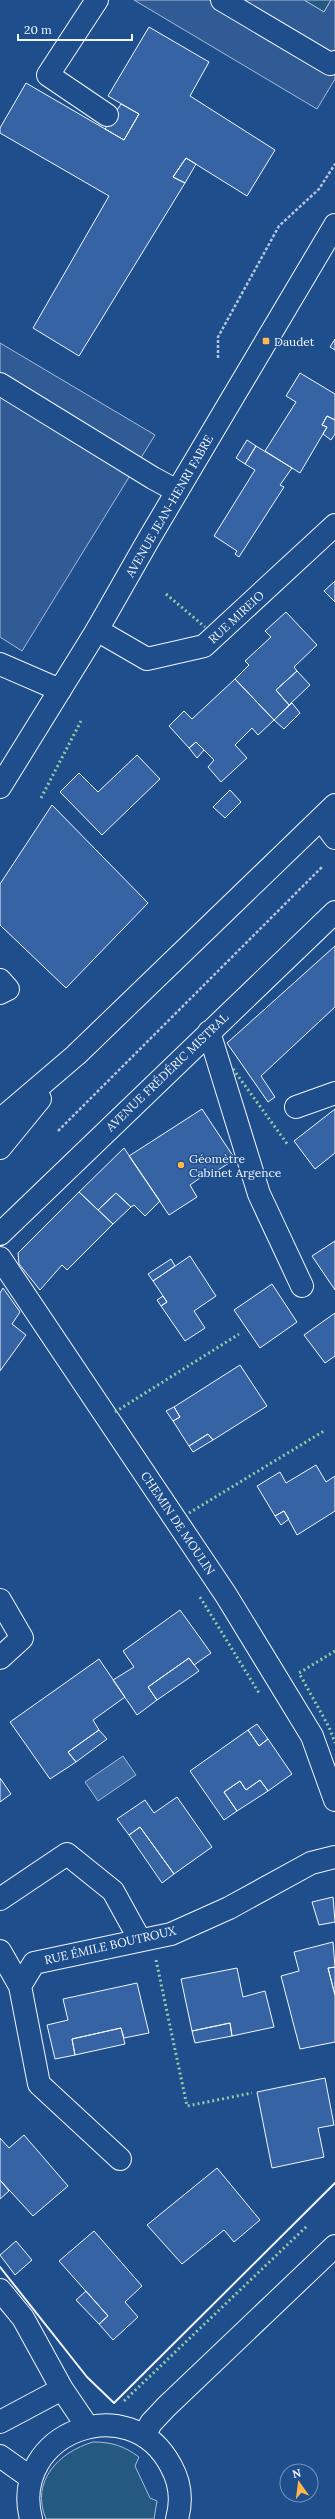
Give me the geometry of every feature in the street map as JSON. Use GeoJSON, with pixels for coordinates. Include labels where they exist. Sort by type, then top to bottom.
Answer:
{"type":"FeatureCollection","features":[{"type":"Feature","properties":{"kind":"street"},"geometry":{"type":"LineString","coordinates":[[97,0],[48,75],[107,115]]}},
{"type":"Feature","properties":{"kind":"street"},"geometry":{"type":"LineString","coordinates":[[222,0],[330,64],[335,62]]}},
{"type":"Feature","properties":{"kind":"street","name":"AVENUE JEAN-HENRI FABRE"},"geometry":{"type":"LineString","coordinates":[[2,778],[98,630],[335,225]]}},
{"type":"Feature","properties":{"kind":"street"},"geometry":{"type":"LineString","coordinates":[[0,384],[153,478],[178,491]]}},
{"type":"Feature","properties":{"kind":"street","name":"RUE MIREIO"},"geometry":{"type":"LineString","coordinates":[[98,630],[147,659],[204,646],[335,524]]}},
{"type":"Feature","properties":{"kind":"street"},"geometry":{"type":"LineString","coordinates":[[0,664],[60,690]]}},
{"type":"Feature","properties":{"kind":"street"},"geometry":{"type":"LineString","coordinates":[[0,1120],[76,1055],[328,812],[335,838]]}},
{"type":"Feature","properties":{"kind":"street","name":"AVENUE FRÉDÉRIC MISTRAL"},"geometry":{"type":"LineString","coordinates":[[0,1234],[335,912]]}},
{"type":"Feature","properties":{"kind":"street"},"geometry":{"type":"LineString","coordinates":[[0,980],[8,989],[0,993]]}},
{"type":"Feature","properties":{"kind":"street"},"geometry":{"type":"LineString","coordinates":[[209,1032],[259,1194],[302,1286]]}},
{"type":"Feature","properties":{"kind":"street"},"geometry":{"type":"LineString","coordinates":[[0,1148],[76,1055]]}},
{"type":"Feature","properties":{"kind":"street"},"geometry":{"type":"LineString","coordinates":[[296,1107],[335,1093]]}},
{"type":"Feature","properties":{"kind":"street","name":"CHEMIN DE MOULIN"},"geometry":{"type":"LineString","coordinates":[[0,1258],[226,1595],[312,1736],[335,1800]]}},
{"type":"Feature","properties":{"kind":"street"},"geometry":{"type":"LineString","coordinates":[[0,1600],[22,1638],[0,1658]]}},
{"type":"Feature","properties":{"kind":"street"},"geometry":{"type":"LineString","coordinates":[[0,1898],[67,1854],[113,1891],[140,1940]]}},
{"type":"Feature","properties":{"kind":"street","name":"RUE ÉMILE BOUTROUX"},"geometry":{"type":"LineString","coordinates":[[20,1986],[34,1963],[171,1934],[229,1908],[311,1864],[335,1857]]}},
{"type":"Feature","properties":{"kind":"street"},"geometry":{"type":"LineString","coordinates":[[0,1951],[20,1986],[39,2084],[120,2159]]}},
{"type":"Feature","properties":{"kind":"street"},"geometry":{"type":"LineString","coordinates":[[144,2436],[151,2423],[166,2407],[335,2246]]}},
{"type":"Feature","properties":{"kind":"street"},"geometry":{"type":"LineString","coordinates":[[0,2290],[23,2318],[62,2389],[88,2426]]}},
{"type":"Feature","properties":{"kind":"street"},"geometry":{"type":"LineString","coordinates":[[0,2422],[62,2389]]}},
{"type":"Feature","properties":{"kind":"street"},"geometry":{"type":"LineString","coordinates":[[31,2519],[28,2495],[32,2478],[37,2464],[47,2451],[72,2431],[88,2426],[107,2425],[126,2428],[144,2436],[167,2458],[179,2487],[180,2502],[177,2519]]}},
{"type":"Feature","properties":{"kind":"street"},"geometry":{"type":"LineString","coordinates":[[0,2456],[32,2478]]}},
{"type":"Feature","properties":{"kind":"path"},"geometry":{"type":"LineString","coordinates":[[218,360],[218,337],[280,226],[319,189],[335,164]]}},
{"type":"Feature","properties":{"kind":"path"},"geometry":{"type":"LineString","coordinates":[[54,1134],[324,865]]}},
{"type":"Feature","properties":{"kind":"shaded area"},"geometry":{"type":"Polygon","coordinates":[[[134,0],[304,0],[324,12],[331,0],[335,0],[335,79],[317,109],[134,0]]]}},
{"type":"Feature","properties":{"kind":"shaded area"},"geometry":{"type":"Polygon","coordinates":[[[304,0],[331,0],[324,12],[304,0]]]}},
{"type":"Feature","properties":{"kind":"shaded area"},"geometry":{"type":"Polygon","coordinates":[[[0,343],[155,435],[22,651],[0,637],[0,343]]]}},
{"type":"Feature","properties":{"kind":"shaded area"},"geometry":{"type":"Polygon","coordinates":[[[123,1756],[136,1775],[98,1801],[85,1782],[123,1756]]]}},
{"type":"Feature","properties":{"kind":"shaded area"},"geometry":{"type":"Polygon","coordinates":[[[93,2442],[118,2445],[139,2457],[135,2466],[150,2498],[157,2501],[154,2519],[46,2519],[42,2505],[42,2492],[45,2481],[51,2470],[69,2453],[93,2442]]]}},
{"type":"Feature","properties":{"kind":"building"},"geometry":{"type":"Polygon","coordinates":[[[149,27],[209,62],[190,96],[275,150],[247,196],[186,158],[173,177],[185,183],[79,356],[33,328],[109,196],[0,133],[0,128],[26,83],[124,140],[139,114],[108,96],[149,27]]]}},
{"type":"Feature","properties":{"kind":"building"},"geometry":{"type":"Polygon","coordinates":[[[121,104],[139,114],[124,140],[105,129],[121,104]]]}},
{"type":"Feature","properties":{"kind":"building"},"geometry":{"type":"Polygon","coordinates":[[[186,158],[196,164],[185,183],[173,177],[186,158]]]}},
{"type":"Feature","properties":{"kind":"building"},"geometry":{"type":"Polygon","coordinates":[[[335,339],[335,350],[330,347],[335,339]]]}},
{"type":"Feature","properties":{"kind":"building"},"geometry":{"type":"Polygon","coordinates":[[[300,373],[335,394],[335,420],[327,416],[322,425],[327,427],[300,473],[265,451],[296,402],[286,396],[300,373]]]}},
{"type":"Feature","properties":{"kind":"building"},"geometry":{"type":"Polygon","coordinates":[[[327,416],[335,420],[335,434],[331,440],[323,434],[327,427],[322,425],[327,416]]]}},
{"type":"Feature","properties":{"kind":"building"},"geometry":{"type":"Polygon","coordinates":[[[247,440],[256,446],[245,464],[236,458],[247,440]]]}},
{"type":"Feature","properties":{"kind":"building"},"geometry":{"type":"Polygon","coordinates":[[[256,446],[292,468],[280,485],[284,487],[239,557],[235,554],[237,551],[214,536],[255,470],[245,464],[256,446]]]}},
{"type":"Feature","properties":{"kind":"building"},"geometry":{"type":"Polygon","coordinates":[[[335,581],[335,602],[324,591],[335,581]]]}},
{"type":"Feature","properties":{"kind":"building"},"geometry":{"type":"Polygon","coordinates":[[[286,612],[317,645],[294,667],[297,671],[276,690],[289,705],[274,720],[235,679],[249,665],[245,661],[271,637],[265,631],[286,612]]]}},
{"type":"Feature","properties":{"kind":"building"},"geometry":{"type":"Polygon","coordinates":[[[297,671],[310,685],[289,705],[276,690],[297,671]]]}},
{"type":"Feature","properties":{"kind":"building"},"geometry":{"type":"Polygon","coordinates":[[[235,679],[274,720],[258,735],[252,728],[235,745],[247,758],[221,782],[208,767],[214,760],[196,742],[189,748],[169,726],[184,711],[192,719],[235,679]]]}},
{"type":"Feature","properties":{"kind":"building"},"geometry":{"type":"Polygon","coordinates":[[[292,703],[300,713],[284,729],[274,720],[292,703]]]}},
{"type":"Feature","properties":{"kind":"building"},"geometry":{"type":"Polygon","coordinates":[[[196,742],[204,750],[197,758],[189,748],[196,742]]]}},
{"type":"Feature","properties":{"kind":"building"},"geometry":{"type":"Polygon","coordinates":[[[137,755],[160,779],[102,835],[60,792],[79,773],[98,792],[137,755]]]}},
{"type":"Feature","properties":{"kind":"building"},"geometry":{"type":"Polygon","coordinates":[[[230,790],[241,802],[225,818],[213,807],[230,790]]]}},
{"type":"Feature","properties":{"kind":"building"},"geometry":{"type":"Polygon","coordinates":[[[52,805],[148,903],[66,988],[0,925],[0,884],[52,805]]]}},
{"type":"Feature","properties":{"kind":"building"},"geometry":{"type":"Polygon","coordinates":[[[335,946],[335,1007],[261,1076],[275,1097],[268,1102],[227,1043],[335,946]]]}},
{"type":"Feature","properties":{"kind":"building","name":"Géomètre Cabinet Argence"},"geometry":{"type":"Polygon","coordinates":[[[202,1109],[235,1159],[212,1174],[210,1171],[190,1185],[197,1197],[169,1215],[129,1156],[202,1109]]]}},
{"type":"Feature","properties":{"kind":"building"},"geometry":{"type":"Polygon","coordinates":[[[335,1109],[335,1153],[315,1169],[294,1141],[335,1109]]]}},
{"type":"Feature","properties":{"kind":"building"},"geometry":{"type":"Polygon","coordinates":[[[124,1148],[160,1201],[145,1216],[134,1205],[131,1207],[116,1193],[98,1210],[79,1192],[124,1148]]]}},
{"type":"Feature","properties":{"kind":"building"},"geometry":{"type":"Polygon","coordinates":[[[79,1192],[113,1224],[67,1270],[62,1265],[40,1290],[19,1264],[18,1253],[79,1192]]]}},
{"type":"Feature","properties":{"kind":"building"},"geometry":{"type":"Polygon","coordinates":[[[116,1193],[131,1207],[113,1224],[98,1210],[116,1193]]]}},
{"type":"Feature","properties":{"kind":"building"},"geometry":{"type":"Polygon","coordinates":[[[335,1241],[335,1290],[312,1256],[335,1241]]]}},
{"type":"Feature","properties":{"kind":"building"},"geometry":{"type":"Polygon","coordinates":[[[190,1256],[216,1296],[194,1311],[205,1328],[185,1341],[161,1306],[167,1302],[153,1281],[190,1256]]]}},
{"type":"Feature","properties":{"kind":"building"},"geometry":{"type":"Polygon","coordinates":[[[171,1259],[175,1266],[153,1281],[148,1274],[171,1259]]]}},
{"type":"Feature","properties":{"kind":"building"},"geometry":{"type":"Polygon","coordinates":[[[272,1284],[297,1322],[260,1348],[234,1310],[272,1284]]]}},
{"type":"Feature","properties":{"kind":"building"},"geometry":{"type":"Polygon","coordinates":[[[3,1288],[20,1312],[12,1324],[26,1335],[0,1371],[0,1293],[3,1288]]]}},
{"type":"Feature","properties":{"kind":"building"},"geometry":{"type":"Polygon","coordinates":[[[163,1296],[167,1302],[161,1306],[157,1300],[163,1296]]]}},
{"type":"Feature","properties":{"kind":"building"},"geometry":{"type":"Polygon","coordinates":[[[335,1313],[335,1356],[325,1363],[304,1335],[335,1313]]]}},
{"type":"Feature","properties":{"kind":"building"},"geometry":{"type":"Polygon","coordinates":[[[240,1365],[267,1406],[213,1440],[208,1434],[189,1446],[173,1421],[180,1417],[174,1407],[240,1365]]]}},
{"type":"Feature","properties":{"kind":"building"},"geometry":{"type":"Polygon","coordinates":[[[174,1407],[180,1417],[173,1421],[166,1411],[174,1407]]]}},
{"type":"Feature","properties":{"kind":"building"},"geometry":{"type":"Polygon","coordinates":[[[208,1434],[213,1440],[193,1452],[189,1446],[208,1434]]]}},
{"type":"Feature","properties":{"kind":"building"},"geometry":{"type":"Polygon","coordinates":[[[316,1465],[326,1482],[335,1476],[335,1511],[297,1535],[284,1511],[275,1516],[257,1486],[280,1472],[286,1483],[316,1465]]]}},
{"type":"Feature","properties":{"kind":"building"},"geometry":{"type":"Polygon","coordinates":[[[284,1511],[289,1519],[281,1525],[275,1516],[284,1511]]]}},
{"type":"Feature","properties":{"kind":"building"},"geometry":{"type":"Polygon","coordinates":[[[180,1610],[211,1653],[194,1665],[189,1658],[148,1687],[157,1700],[137,1715],[113,1680],[134,1667],[123,1651],[180,1610]]]}},
{"type":"Feature","properties":{"kind":"building"},"geometry":{"type":"Polygon","coordinates":[[[189,1658],[199,1671],[157,1700],[148,1687],[189,1658]]]}},
{"type":"Feature","properties":{"kind":"building"},"geometry":{"type":"Polygon","coordinates":[[[99,1659],[125,1697],[93,1720],[99,1730],[68,1752],[76,1762],[50,1779],[10,1722],[99,1659]]]}},
{"type":"Feature","properties":{"kind":"building"},"geometry":{"type":"Polygon","coordinates":[[[257,1724],[268,1739],[259,1746],[248,1730],[257,1724]]]}},
{"type":"Feature","properties":{"kind":"building"},"geometry":{"type":"Polygon","coordinates":[[[99,1730],[107,1739],[76,1762],[68,1752],[99,1730]]]}},
{"type":"Feature","properties":{"kind":"building"},"geometry":{"type":"Polygon","coordinates":[[[248,1730],[259,1746],[268,1739],[292,1774],[268,1791],[260,1780],[246,1790],[240,1781],[224,1792],[237,1811],[224,1820],[190,1771],[248,1730]]]}},
{"type":"Feature","properties":{"kind":"building"},"geometry":{"type":"Polygon","coordinates":[[[0,1778],[11,1794],[0,1802],[0,1778]]]}},
{"type":"Feature","properties":{"kind":"building"},"geometry":{"type":"Polygon","coordinates":[[[260,1780],[268,1791],[237,1811],[224,1792],[240,1781],[246,1790],[260,1780]]]}},
{"type":"Feature","properties":{"kind":"building"},"geometry":{"type":"Polygon","coordinates":[[[177,1797],[212,1847],[174,1874],[140,1827],[129,1835],[117,1819],[145,1800],[154,1813],[177,1797]]]}},
{"type":"Feature","properties":{"kind":"building"},"geometry":{"type":"Polygon","coordinates":[[[140,1827],[174,1874],[162,1883],[129,1835],[140,1827]]]}},
{"type":"Feature","properties":{"kind":"building"},"geometry":{"type":"Polygon","coordinates":[[[333,1897],[335,1922],[319,1925],[312,1902],[333,1897]]]}},
{"type":"Feature","properties":{"kind":"building"},"geometry":{"type":"Polygon","coordinates":[[[333,1942],[335,1967],[328,1968],[335,1995],[335,2042],[300,2049],[281,1976],[299,1971],[294,1952],[333,1942]]]}},
{"type":"Feature","properties":{"kind":"building"},"geometry":{"type":"Polygon","coordinates":[[[335,1967],[335,1995],[328,1968],[335,1967]]]}},
{"type":"Feature","properties":{"kind":"building"},"geometry":{"type":"Polygon","coordinates":[[[237,1968],[243,1997],[265,1991],[274,2027],[232,2036],[230,2023],[192,2031],[181,1979],[237,1968]]]}},
{"type":"Feature","properties":{"kind":"building"},"geometry":{"type":"Polygon","coordinates":[[[137,1983],[149,2033],[124,2038],[121,2028],[72,2039],[75,2055],[55,2059],[47,2025],[68,2020],[63,1999],[137,1983]]]}},
{"type":"Feature","properties":{"kind":"building"},"geometry":{"type":"Polygon","coordinates":[[[230,2023],[232,2036],[195,2043],[192,2031],[230,2023]]]}},
{"type":"Feature","properties":{"kind":"building"},"geometry":{"type":"Polygon","coordinates":[[[121,2028],[125,2044],[75,2055],[72,2039],[121,2028]]]}},
{"type":"Feature","properties":{"kind":"building"},"geometry":{"type":"Polygon","coordinates":[[[325,2078],[334,2125],[318,2128],[324,2157],[272,2168],[257,2092],[325,2078]]]}},
{"type":"Feature","properties":{"kind":"building"},"geometry":{"type":"Polygon","coordinates":[[[24,2135],[68,2186],[33,2216],[0,2180],[0,2138],[9,2148],[24,2135]]]}},
{"type":"Feature","properties":{"kind":"building"},"geometry":{"type":"Polygon","coordinates":[[[217,2168],[260,2220],[234,2242],[224,2230],[182,2264],[147,2225],[217,2168]]]}},
{"type":"Feature","properties":{"kind":"building"},"geometry":{"type":"Polygon","coordinates":[[[0,2180],[9,2191],[0,2199],[0,2180]]]}},
{"type":"Feature","properties":{"kind":"building"},"geometry":{"type":"Polygon","coordinates":[[[94,2231],[142,2286],[125,2302],[138,2317],[113,2340],[99,2324],[108,2316],[59,2261],[94,2231]]]}},
{"type":"Feature","properties":{"kind":"building"},"geometry":{"type":"Polygon","coordinates":[[[16,2241],[32,2260],[15,2275],[0,2255],[16,2241]]]}},
{"type":"Feature","properties":{"kind":"building"},"geometry":{"type":"Polygon","coordinates":[[[86,2291],[108,2316],[99,2324],[76,2300],[86,2291]]]}},
{"type":"Feature","properties":{"kind":"hedge"},"geometry":{"type":"LineString","coordinates":[[166,594],[205,627]]}},
{"type":"Feature","properties":{"kind":"hedge"},"geometry":{"type":"LineString","coordinates":[[41,798],[81,721]]}},
{"type":"Feature","properties":{"kind":"hedge"},"geometry":{"type":"LineString","coordinates":[[233,1069],[288,1145]]}},
{"type":"Feature","properties":{"kind":"hedge"},"geometry":{"type":"LineString","coordinates":[[115,1412],[239,1334]]}},
{"type":"Feature","properties":{"kind":"hedge"},"geometry":{"type":"LineString","coordinates":[[189,1513],[324,1431]]}},
{"type":"Feature","properties":{"kind":"hedge"},"geometry":{"type":"LineString","coordinates":[[200,1597],[259,1693]]}},
{"type":"Feature","properties":{"kind":"hedge"},"geometry":{"type":"LineString","coordinates":[[335,1651],[299,1673],[329,1727],[335,1743]]}},
{"type":"Feature","properties":{"kind":"hedge"},"geometry":{"type":"LineString","coordinates":[[156,1960],[187,2106],[252,2093]]}},
{"type":"Feature","properties":{"kind":"hedge"},"geometry":{"type":"LineString","coordinates":[[124,2401],[307,2226]]}},
{"type":"Feature","properties":{"kind":"wall"},"geometry":{"type":"LineString","coordinates":[[0,2267],[87,2377],[114,2403],[335,2183]]}},
{"type":"Feature","properties":{"kind":"place","name":"Daudet"},"geometry":{"type":"Point","coordinates":[266,341]}},
{"type":"Feature","properties":{"kind":"place","name":"Géomètre Cabinet Argence"},"geometry":{"type":"Point","coordinates":[181,1165]}}]}
